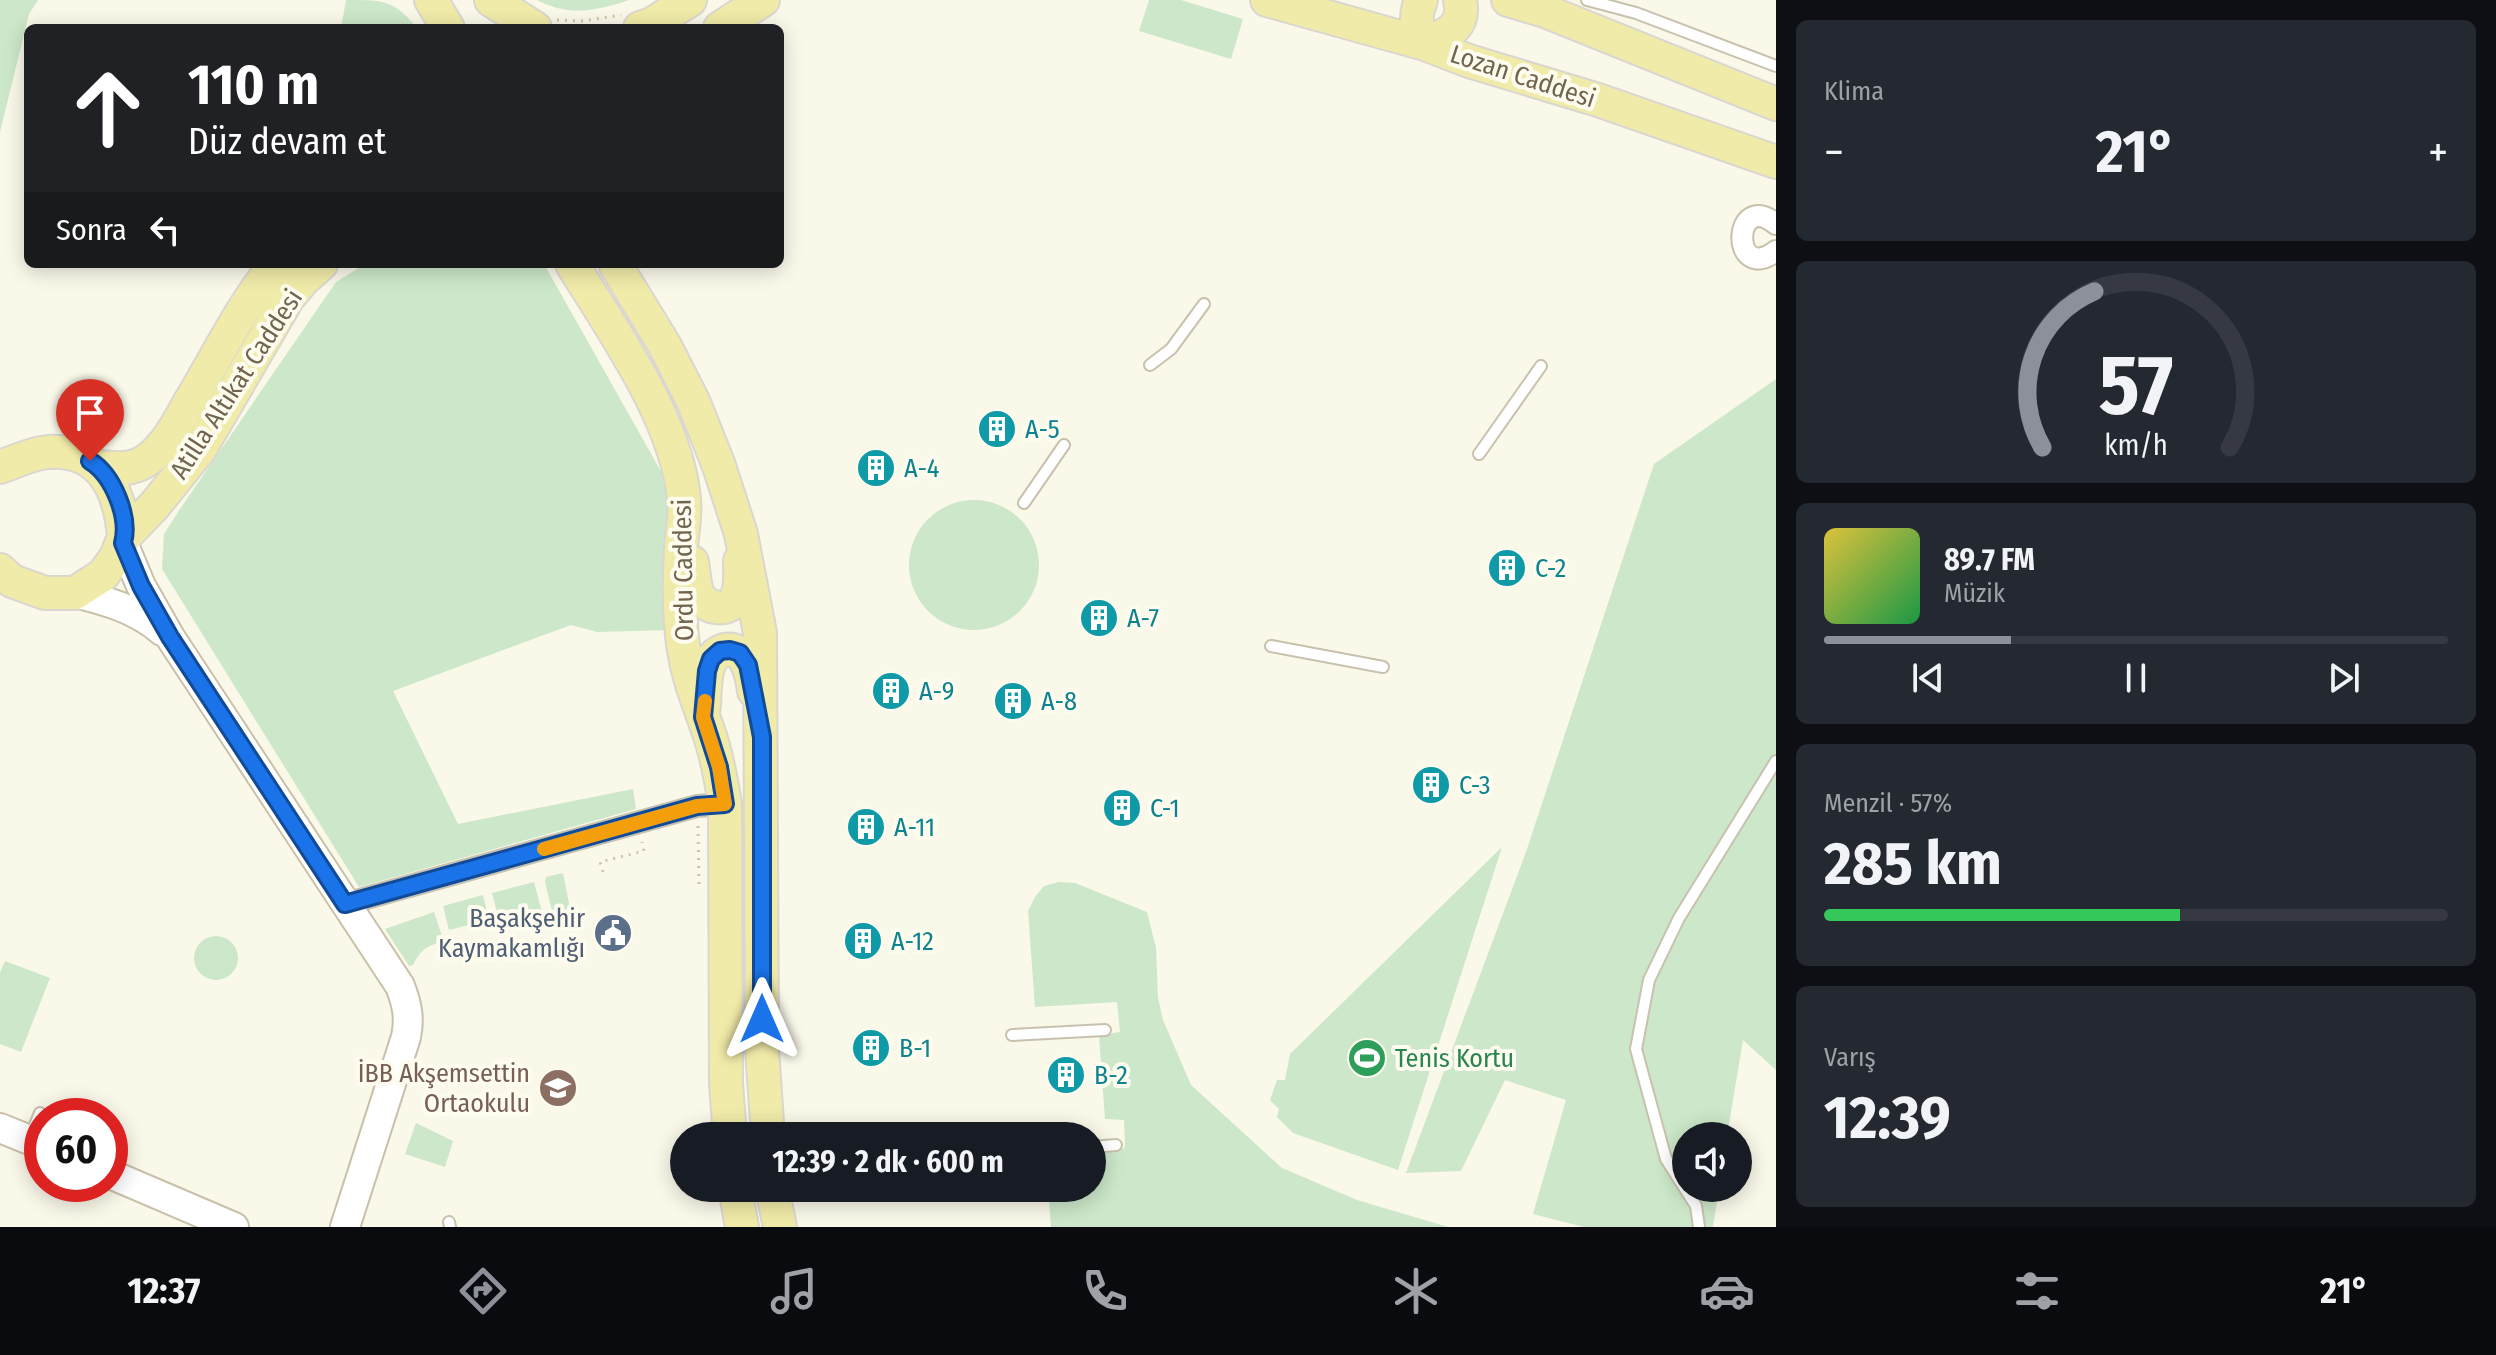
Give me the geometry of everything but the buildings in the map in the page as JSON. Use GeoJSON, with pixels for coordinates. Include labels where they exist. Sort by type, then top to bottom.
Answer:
{"type":"FeatureCollection","features":[{"type":"Feature","properties":{"kind":"main road"},"geometry":{"type":"LineString","coordinates":[[475,0],[492,24]]}},
{"type":"Feature","properties":{"kind":"main road"},"geometry":{"type":"LineString","coordinates":[[491,0],[542,22]]}},
{"type":"Feature","properties":{"kind":"main road"},"geometry":{"type":"LineString","coordinates":[[642,23],[690,0]]}},
{"type":"Feature","properties":{"kind":"main road"},"geometry":{"type":"LineString","coordinates":[[726,24],[763,0]]}},
{"type":"Feature","properties":{"kind":"main road","name":"Lozan Caddesi"},"geometry":{"type":"LineString","coordinates":[[1267,0],[1425,44],[1776,162]]}},
{"type":"Feature","properties":{"kind":"main road"},"geometry":{"type":"LineString","coordinates":[[1421,0],[1416,21],[1418,33],[1425,44],[1451,31],[1459,22],[1463,13],[1460,0]]}},
{"type":"Feature","properties":{"kind":"main road"},"geometry":{"type":"LineString","coordinates":[[1508,0],[1545,11],[1776,104]]}},
{"type":"Feature","properties":{"kind":"main road","name":"Atilla Altıkat Caddesi"},"geometry":{"type":"LineString","coordinates":[[100,467],[117,470],[135,466],[154,455],[175,427],[248,303],[273,268]]}},
{"type":"Feature","properties":{"kind":"main road","name":"Atilla Altıkat Caddesi"},"geometry":{"type":"LineString","coordinates":[[75,593],[103,575],[124,540],[188,466],[288,298],[316,268]]}},
{"type":"Feature","properties":{"kind":"main road","name":"Ordu Caddesi"},"geometry":{"type":"LineString","coordinates":[[574,268],[647,390],[670,442],[684,500],[680,571],[683,644],[688,677],[719,767],[725,804],[726,1084],[729,1122]]}},
{"type":"Feature","properties":{"kind":"main road","name":"Ordu Caddesi"},"geometry":{"type":"LineString","coordinates":[[617,268],[665,346],[694,403],[719,466],[741,534],[760,633],[762,1050],[767,1122]]}},
{"type":"Feature","properties":{"kind":"main road"},"geometry":{"type":"LineString","coordinates":[[3,468],[40,453],[52,452],[68,454],[100,467],[118,500],[124,540]]}},
{"type":"Feature","properties":{"kind":"main road"},"geometry":{"type":"LineString","coordinates":[[684,500],[697,592],[702,601],[710,606],[729,606],[737,598],[741,534]]}},
{"type":"Feature","properties":{"kind":"main road"},"geometry":{"type":"LineString","coordinates":[[0,570],[12,581],[36,591],[75,593]]}},
{"type":"Feature","properties":{"kind":"main road"},"geometry":{"type":"LineString","coordinates":[[703,717],[711,659],[720,651],[740,653],[748,665],[762,737]]}},
{"type":"Feature","properties":{"kind":"main road"},"geometry":{"type":"LineString","coordinates":[[738,1202],[742,1227]]}},
{"type":"Feature","properties":{"kind":"main road"},"geometry":{"type":"LineString","coordinates":[[775,1202],[780,1227]]}},
{"type":"Feature","properties":{"kind":"street"},"geometry":{"type":"LineString","coordinates":[[1776,224],[1768,218],[1755,218],[1745,225],[1740,237],[1745,250],[1757,257],[1763,258],[1776,251]]}},
{"type":"Feature","properties":{"kind":"street"},"geometry":{"type":"LineString","coordinates":[[124,540],[141,586],[170,637],[400,986],[407,1004],[410,1022],[345,1227]]}},
{"type":"Feature","properties":{"kind":"street"},"geometry":{"type":"LineString","coordinates":[[75,593],[126,608],[170,637]]}},
{"type":"Feature","properties":{"kind":"street"},"geometry":{"type":"LineString","coordinates":[[345,904],[697,806],[725,804]]}},
{"type":"Feature","properties":{"kind":"street"},"geometry":{"type":"LineString","coordinates":[[0,1128],[24,1138]]}},
{"type":"Feature","properties":{"kind":"street"},"geometry":{"type":"LineString","coordinates":[[128,1182],[234,1227]]}},
{"type":"Feature","properties":{"kind":"lane"},"geometry":{"type":"LineString","coordinates":[[1587,0],[1636,13],[1776,66]]}},
{"type":"Feature","properties":{"kind":"lane"},"geometry":{"type":"LineString","coordinates":[[1150,365],[1171,349],[1204,304]]}},
{"type":"Feature","properties":{"kind":"lane"},"geometry":{"type":"LineString","coordinates":[[1479,454],[1541,366]]}},
{"type":"Feature","properties":{"kind":"lane"},"geometry":{"type":"LineString","coordinates":[[1024,503],[1064,445]]}},
{"type":"Feature","properties":{"kind":"lane"},"geometry":{"type":"LineString","coordinates":[[1271,646],[1383,667]]}},
{"type":"Feature","properties":{"kind":"lane"},"geometry":{"type":"LineString","coordinates":[[1699,1227],[1696,1206],[1666,1159],[1636,1049],[1649,980],[1655,967],[1679,918],[1776,761]]}},
{"type":"Feature","properties":{"kind":"lane"},"geometry":{"type":"LineString","coordinates":[[1012,1035],[1105,1030]]}},
{"type":"Feature","properties":{"kind":"lane"},"geometry":{"type":"LineString","coordinates":[[1106,1146],[1116,1145]]}},
{"type":"Feature","properties":{"kind":"path"},"geometry":{"type":"LineString","coordinates":[[542,22],[605,19],[642,23]]}},
{"type":"Feature","properties":{"kind":"path"},"geometry":{"type":"LineString","coordinates":[[603,872],[600,862],[644,851],[638,823]]}},
{"type":"Feature","properties":{"kind":"green space"},"geometry":{"type":"Polygon","coordinates":[[[0,0],[38,0],[24,24],[0,132],[0,0]]]}},
{"type":"Feature","properties":{"kind":"green space"},"geometry":{"type":"Polygon","coordinates":[[[346,0],[370,0],[394,7],[413,24],[342,24],[346,0]]]}},
{"type":"Feature","properties":{"kind":"green space"},"geometry":{"type":"Polygon","coordinates":[[[537,0],[629,0],[605,7],[572,10],[537,0]]]}},
{"type":"Feature","properties":{"kind":"green space"},"geometry":{"type":"Polygon","coordinates":[[[1149,0],[1181,0],[1243,19],[1231,59],[1139,31],[1149,0]]]}},
{"type":"Feature","properties":{"kind":"green space"},"geometry":{"type":"Polygon","coordinates":[[[359,268],[546,268],[676,498],[671,630],[597,632],[571,625],[393,691],[458,824],[633,789],[636,809],[359,887],[162,569],[164,534],[336,282],[359,268]]]}},
{"type":"Feature","properties":{"kind":"green space"},"geometry":{"type":"Polygon","coordinates":[[[1776,379],[1776,1070],[1743,1040],[1729,1122],[1672,1122],[1672,1202],[1717,1202],[1713,1227],[1584,1227],[1533,1214],[1566,1100],[1505,1080],[1461,1171],[1406,1173],[1526,852],[1654,464],[1776,379]]]}},
{"type":"Feature","properties":{"kind":"green space"},"geometry":{"type":"Polygon","coordinates":[[[974,500],[999,505],[1020,519],[1034,540],[1039,565],[1034,590],[1020,611],[999,625],[974,630],[949,625],[928,611],[914,590],[909,565],[914,540],[928,519],[949,505],[974,500]]]}},
{"type":"Feature","properties":{"kind":"green space"},"geometry":{"type":"Polygon","coordinates":[[[1502,847],[1398,1170],[1293,1133],[1277,1117],[1279,1109],[1270,1100],[1277,1080],[1285,1080],[1290,1054],[1502,847]]]}},
{"type":"Feature","properties":{"kind":"green space"},"geometry":{"type":"Polygon","coordinates":[[[563,873],[573,924],[567,926],[552,911],[545,882],[546,877],[563,873]]]}},
{"type":"Feature","properties":{"kind":"green space"},"geometry":{"type":"Polygon","coordinates":[[[534,882],[542,912],[531,915],[523,909],[498,916],[492,893],[534,882]]]}},
{"type":"Feature","properties":{"kind":"green space"},"geometry":{"type":"Polygon","coordinates":[[[1059,882],[1075,883],[1147,912],[1156,948],[1158,998],[1163,1020],[1191,1085],[1282,1168],[1357,1200],[1448,1227],[1051,1227],[1049,1202],[1106,1202],[1106,1150],[1125,1148],[1124,1120],[1105,1119],[1099,1035],[1120,1032],[1117,1002],[1035,1007],[1028,911],[1044,886],[1059,882]]]}},
{"type":"Feature","properties":{"kind":"green space"},"geometry":{"type":"Polygon","coordinates":[[[483,895],[489,920],[449,930],[443,906],[483,895]]]}},
{"type":"Feature","properties":{"kind":"green space"},"geometry":{"type":"Polygon","coordinates":[[[434,912],[444,942],[425,949],[409,966],[385,929],[434,912]]]}},
{"type":"Feature","properties":{"kind":"green space"},"geometry":{"type":"Polygon","coordinates":[[[216,936],[231,943],[238,958],[231,973],[216,980],[201,973],[194,958],[201,943],[216,936]]]}},
{"type":"Feature","properties":{"kind":"green space"},"geometry":{"type":"Polygon","coordinates":[[[5,961],[50,978],[21,1052],[0,1044],[0,973],[5,961]]]}},
{"type":"Feature","properties":{"kind":"green space"},"geometry":{"type":"Polygon","coordinates":[[[416,1123],[453,1141],[445,1167],[405,1154],[416,1123]]]}},
{"type":"Feature","properties":{"kind":"slow traffic"},"geometry":{"type":"LineString","coordinates":[[544,849],[697,806],[725,804],[719,767],[703,717],[705,701]]}},
{"type":"Feature","properties":{"kind":"place","name":"A-5"},"geometry":{"type":"Point","coordinates":[997,429]}},
{"type":"Feature","properties":{"kind":"place","name":"A-4"},"geometry":{"type":"Point","coordinates":[876,468]}},
{"type":"Feature","properties":{"kind":"place","name":"C-2"},"geometry":{"type":"Point","coordinates":[1507,568]}},
{"type":"Feature","properties":{"kind":"place","name":"A-7"},"geometry":{"type":"Point","coordinates":[1099,618]}},
{"type":"Feature","properties":{"kind":"place","name":"A-9"},"geometry":{"type":"Point","coordinates":[891,691]}},
{"type":"Feature","properties":{"kind":"place","name":"A-8"},"geometry":{"type":"Point","coordinates":[1013,701]}},
{"type":"Feature","properties":{"kind":"place","name":"C-3"},"geometry":{"type":"Point","coordinates":[1431,785]}},
{"type":"Feature","properties":{"kind":"place","name":"C-1"},"geometry":{"type":"Point","coordinates":[1122,808]}},
{"type":"Feature","properties":{"kind":"place","name":"A-11"},"geometry":{"type":"Point","coordinates":[866,827]}},
{"type":"Feature","properties":{"kind":"place","name":"Başakşehir Kaymakamlığı"},"geometry":{"type":"Point","coordinates":[613,933]}},
{"type":"Feature","properties":{"kind":"place","name":"A-12"},"geometry":{"type":"Point","coordinates":[863,941]}},
{"type":"Feature","properties":{"kind":"place","name":"B-1"},"geometry":{"type":"Point","coordinates":[871,1048]}},
{"type":"Feature","properties":{"kind":"place","name":"Tenis Kortu"},"geometry":{"type":"Point","coordinates":[1367,1058]}},
{"type":"Feature","properties":{"kind":"place","name":"B-2"},"geometry":{"type":"Point","coordinates":[1066,1075]}},
{"type":"Feature","properties":{"kind":"place","name":"İBB Akşemsettin Ortaokulu"},"geometry":{"type":"Point","coordinates":[558,1088]}},
{"type":"Feature","properties":{"kind":"route"},"geometry":{"type":"LineString","coordinates":[[90,461],[100,467],[118,500],[123,543],[153,609],[345,904],[697,806],[725,804],[719,767],[703,717],[707,671],[711,659],[720,651],[740,653],[748,665],[762,737],[762,1019]]}}]}
